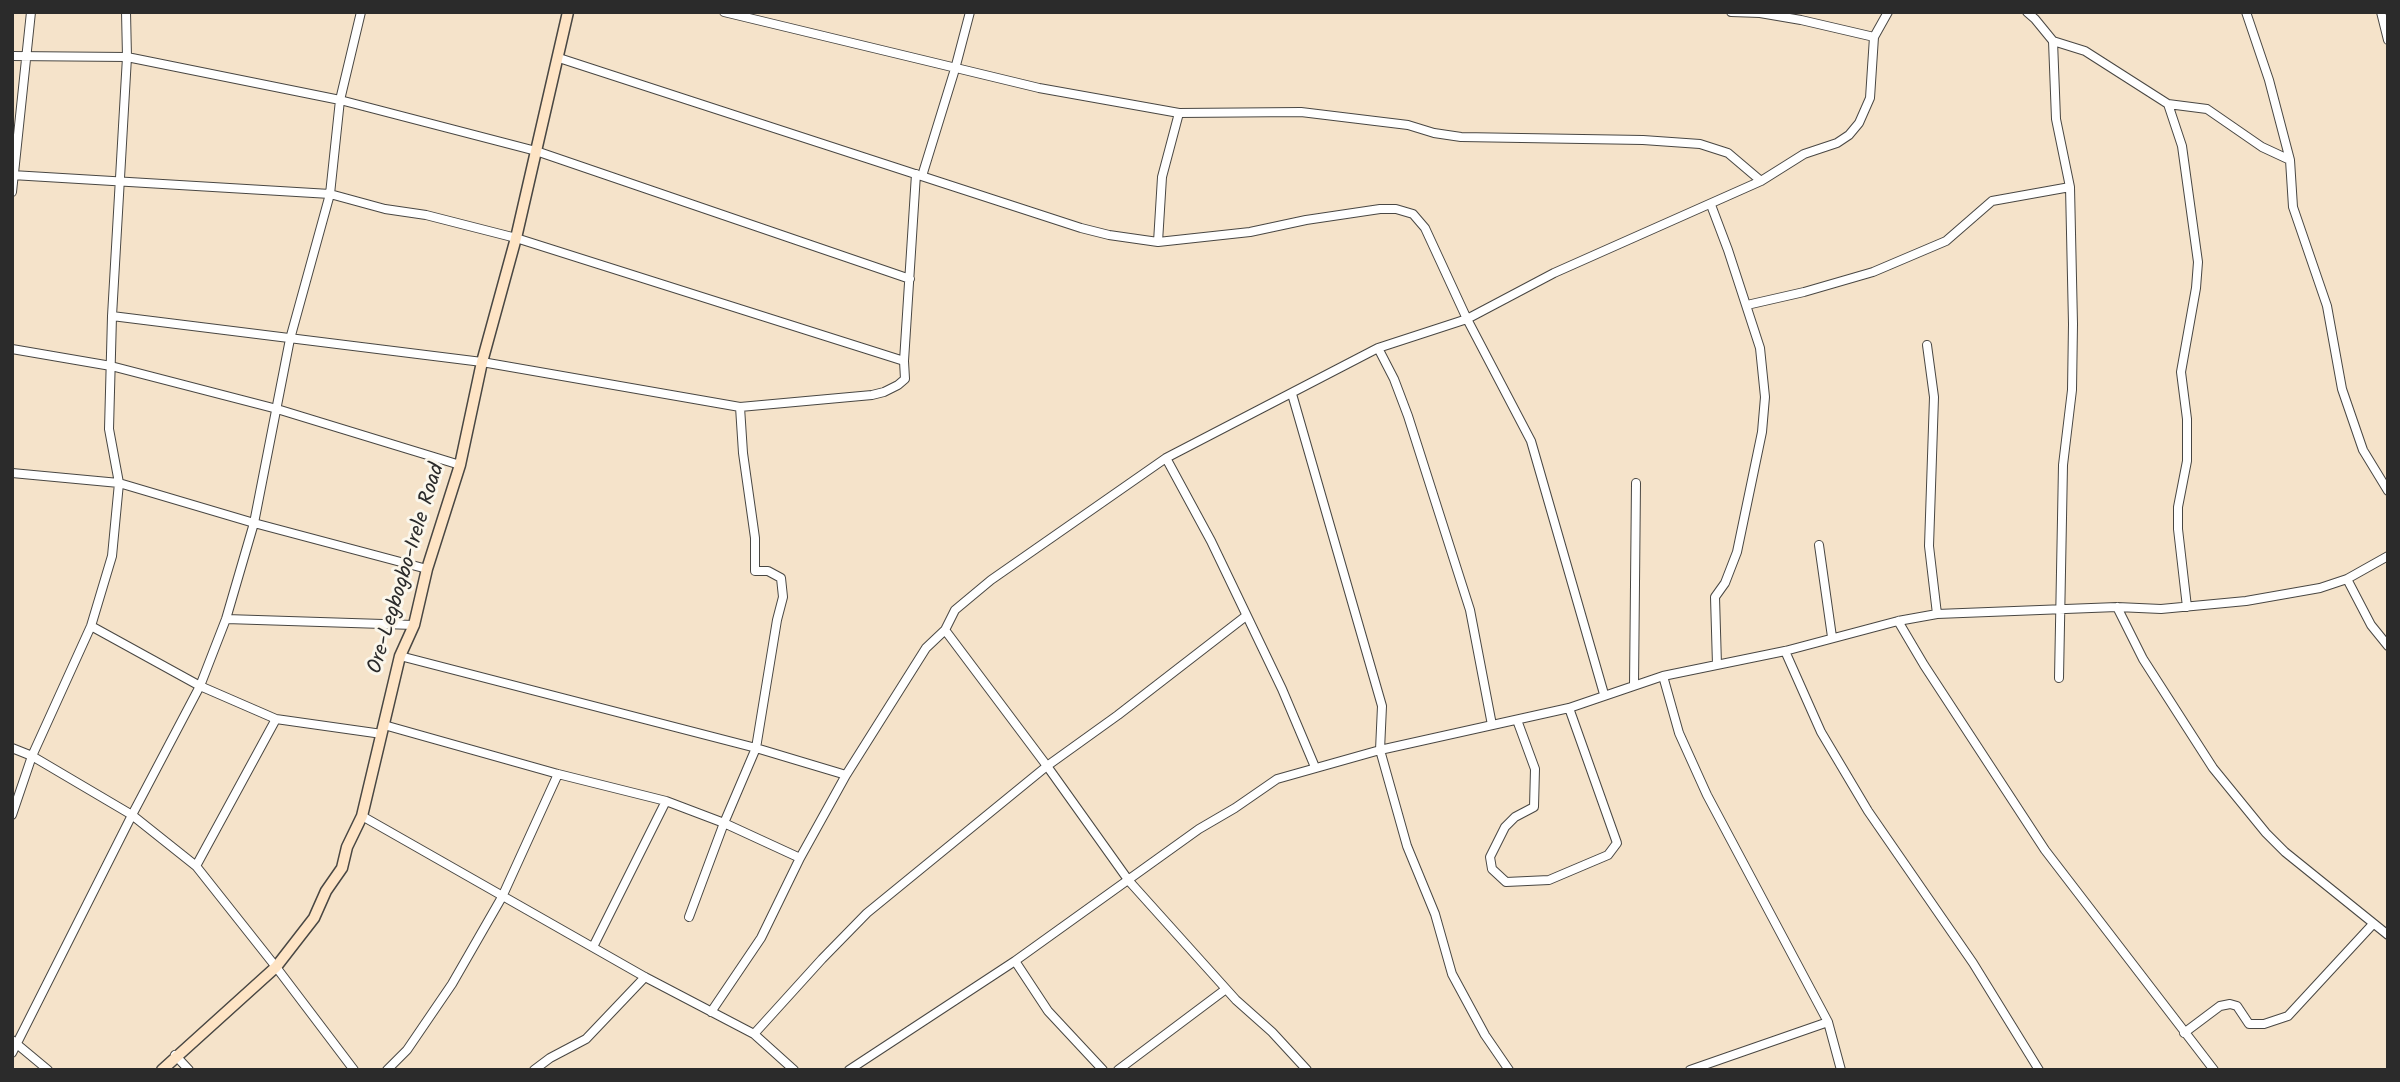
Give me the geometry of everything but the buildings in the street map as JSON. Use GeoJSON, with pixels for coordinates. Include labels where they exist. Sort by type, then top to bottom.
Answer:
{"type":"FeatureCollection","features":[{"type":"Feature","properties":{"kind":"main road","name":"Ore-Legbogbo-Irele Road"},"geometry":{"type":"LineString","coordinates":[[162,1070],[175,1055],[276,967],[314,918],[335,881],[362,816],[400,656],[414,625],[427,569],[460,465],[481,362],[516,238],[568,12]]}},
{"type":"Feature","properties":{"kind":"street"},"geometry":{"type":"LineString","coordinates":[[12,192],[31,12]]}},
{"type":"Feature","properties":{"kind":"street"},"geometry":{"type":"LineString","coordinates":[[12,815],[32,755],[91,626],[112,556],[118,483],[108,429],[127,57],[126,12]]}},
{"type":"Feature","properties":{"kind":"street"},"geometry":{"type":"LineString","coordinates":[[12,1053],[15,1042],[200,686],[226,619],[254,523],[290,339],[330,194],[341,100],[361,12]]}},
{"type":"Feature","properties":{"kind":"street"},"geometry":{"type":"LineString","coordinates":[[724,12],[1039,89],[1179,113],[1301,112],[1408,125],[1461,137],[1673,141],[1708,146],[1728,153],[1761,181]]}},
{"type":"Feature","properties":{"kind":"street"},"geometry":{"type":"LineString","coordinates":[[112,316],[481,362],[740,407],[884,393],[905,379],[904,361],[919,175],[955,69],[970,12]]}},
{"type":"Feature","properties":{"kind":"street"},"geometry":{"type":"LineString","coordinates":[[1731,12],[1760,13],[1801,20],[1874,37]]}},
{"type":"Feature","properties":{"kind":"street"},"geometry":{"type":"LineString","coordinates":[[711,1012],[761,938],[800,858],[846,775],[926,648],[945,630],[955,610],[991,580],[1166,458],[1378,348],[1467,319],[1554,273],[1761,181],[1804,154],[1837,143],[1854,129],[1870,98],[1874,37],[1888,12]]}},
{"type":"Feature","properties":{"kind":"street"},"geometry":{"type":"LineString","coordinates":[[2026,12],[2053,41],[2056,119],[2070,187],[2072,390],[2063,465],[2059,678]]}},
{"type":"Feature","properties":{"kind":"street"},"geometry":{"type":"LineString","coordinates":[[2246,12],[2269,80],[2290,160],[2293,207],[2327,306],[2342,389],[2363,450],[2388,491]]}},
{"type":"Feature","properties":{"kind":"street"},"geometry":{"type":"LineString","coordinates":[[2381,12],[2388,40]]}},
{"type":"Feature","properties":{"kind":"street"},"geometry":{"type":"LineString","coordinates":[[2053,41],[2085,51],[2168,104],[2207,109],[2262,147],[2290,160]]}},
{"type":"Feature","properties":{"kind":"street"},"geometry":{"type":"LineString","coordinates":[[12,56],[127,57],[341,100],[536,152],[911,279]]}},
{"type":"Feature","properties":{"kind":"street"},"geometry":{"type":"LineString","coordinates":[[559,58],[1081,228],[1110,235],[1157,242],[1250,232],[1380,209],[1405,210],[1420,220],[1425,228],[1467,319],[1531,441],[1604,695]]}},
{"type":"Feature","properties":{"kind":"street"},"geometry":{"type":"LineString","coordinates":[[2168,104],[2182,146],[2198,262],[2181,372],[2187,419],[2187,461],[2178,507],[2178,529],[2187,607]]}},
{"type":"Feature","properties":{"kind":"street"},"geometry":{"type":"LineString","coordinates":[[1157,242],[1162,177],[1179,113]]}},
{"type":"Feature","properties":{"kind":"street"},"geometry":{"type":"LineString","coordinates":[[13,175],[330,194],[516,238],[904,361]]}},
{"type":"Feature","properties":{"kind":"street"},"geometry":{"type":"LineString","coordinates":[[1747,305],[1873,272],[1946,241],[1992,201],[2070,187]]}},
{"type":"Feature","properties":{"kind":"street"},"geometry":{"type":"LineString","coordinates":[[1711,205],[1760,348],[1765,397],[1762,432],[1737,552],[1725,583],[1715,597],[1717,665]]}},
{"type":"Feature","properties":{"kind":"street"},"geometry":{"type":"LineString","coordinates":[[1927,345],[1934,397],[1929,545],[1937,614]]}},
{"type":"Feature","properties":{"kind":"street"},"geometry":{"type":"LineString","coordinates":[[1378,348],[1394,379],[1408,416],[1470,610],[1493,725]]}},
{"type":"Feature","properties":{"kind":"street"},"geometry":{"type":"LineString","coordinates":[[12,349],[111,366],[277,409],[460,465]]}},
{"type":"Feature","properties":{"kind":"street"},"geometry":{"type":"LineString","coordinates":[[1292,394],[1382,706],[1380,750],[1407,846],[1435,914],[1452,974],[1485,1035],[1509,1070]]}},
{"type":"Feature","properties":{"kind":"street"},"geometry":{"type":"LineString","coordinates":[[689,917],[724,823],[756,748],[783,597],[781,578],[775,574],[755,571],[755,538],[743,453],[740,407]]}},
{"type":"Feature","properties":{"kind":"street"},"geometry":{"type":"LineString","coordinates":[[1166,458],[1211,541],[1282,689],[1315,767]]}},
{"type":"Feature","properties":{"kind":"street"},"geometry":{"type":"LineString","coordinates":[[12,473],[118,483],[427,569]]}},
{"type":"Feature","properties":{"kind":"street"},"geometry":{"type":"LineString","coordinates":[[1634,685],[1636,483]]}},
{"type":"Feature","properties":{"kind":"street"},"geometry":{"type":"LineString","coordinates":[[1819,545],[1832,637]]}},
{"type":"Feature","properties":{"kind":"street"},"geometry":{"type":"LineString","coordinates":[[849,1070],[1014,961],[1199,829],[1277,779],[1380,750],[1569,708],[1663,676],[1785,651],[1898,621],[1937,614],[2117,607],[2161,609],[2258,599],[2347,579],[2388,556]]}},
{"type":"Feature","properties":{"kind":"street"},"geometry":{"type":"LineString","coordinates":[[2347,579],[2371,625],[2388,646]]}},
{"type":"Feature","properties":{"kind":"street"},"geometry":{"type":"LineString","coordinates":[[2117,607],[2143,659],[2213,768],[2266,833],[2285,852],[2388,935]]}},
{"type":"Feature","properties":{"kind":"street"},"geometry":{"type":"LineString","coordinates":[[754,1034],[867,913],[1047,766],[1118,716],[1246,616]]}},
{"type":"Feature","properties":{"kind":"street"},"geometry":{"type":"LineString","coordinates":[[226,619],[414,625]]}},
{"type":"Feature","properties":{"kind":"street"},"geometry":{"type":"LineString","coordinates":[[1898,621],[2045,850],[2214,1070]]}},
{"type":"Feature","properties":{"kind":"street"},"geometry":{"type":"LineString","coordinates":[[91,626],[200,686],[276,719],[383,729],[666,801],[724,823],[800,858]]}},
{"type":"Feature","properties":{"kind":"street"},"geometry":{"type":"LineString","coordinates":[[945,630],[1129,881],[1226,989],[1272,1032],[1307,1070]]}},
{"type":"Feature","properties":{"kind":"street"},"geometry":{"type":"LineString","coordinates":[[1785,651],[1821,732],[1868,811],[1973,963],[2039,1070]]}},
{"type":"Feature","properties":{"kind":"street"},"geometry":{"type":"LineString","coordinates":[[400,656],[756,748],[846,775]]}},
{"type":"Feature","properties":{"kind":"street"},"geometry":{"type":"LineString","coordinates":[[1663,676],[1679,733],[1707,795],[1828,1022],[1841,1070]]}},
{"type":"Feature","properties":{"kind":"street"},"geometry":{"type":"LineString","coordinates":[[1517,720],[1535,769],[1534,807],[1515,817],[1504,827],[1490,858],[1492,869],[1506,882],[1549,880],[1608,855],[1617,843],[1569,708]]}},
{"type":"Feature","properties":{"kind":"street"},"geometry":{"type":"LineString","coordinates":[[196,866],[276,719]]}},
{"type":"Feature","properties":{"kind":"street"},"geometry":{"type":"LineString","coordinates":[[12,748],[32,755],[132,815],[196,866],[354,1070]]}},
{"type":"Feature","properties":{"kind":"street"},"geometry":{"type":"LineString","coordinates":[[387,1070],[407,1050],[452,984],[502,897],[558,774]]}},
{"type":"Feature","properties":{"kind":"street"},"geometry":{"type":"LineString","coordinates":[[593,947],[666,801]]}},
{"type":"Feature","properties":{"kind":"street"},"geometry":{"type":"LineString","coordinates":[[362,816],[645,977],[754,1034],[794,1070]]}},
{"type":"Feature","properties":{"kind":"street"},"geometry":{"type":"LineString","coordinates":[[2184,1033],[2220,1006],[2230,1004],[2237,1006],[2249,1024],[2264,1024],[2288,1016],[2373,924]]}},
{"type":"Feature","properties":{"kind":"street"},"geometry":{"type":"LineString","coordinates":[[1014,961],[1048,1011],[1102,1070]]}},
{"type":"Feature","properties":{"kind":"street"},"geometry":{"type":"LineString","coordinates":[[534,1070],[550,1058],[586,1039],[645,977]]}},
{"type":"Feature","properties":{"kind":"street"},"geometry":{"type":"LineString","coordinates":[[1118,1070],[1226,989]]}},
{"type":"Feature","properties":{"kind":"street"},"geometry":{"type":"LineString","coordinates":[[1690,1070],[1828,1022]]}},
{"type":"Feature","properties":{"kind":"street"},"geometry":{"type":"LineString","coordinates":[[15,1042],[48,1070]]}},
{"type":"Feature","properties":{"kind":"street"},"geometry":{"type":"LineString","coordinates":[[175,1055],[189,1070]]}}]}
